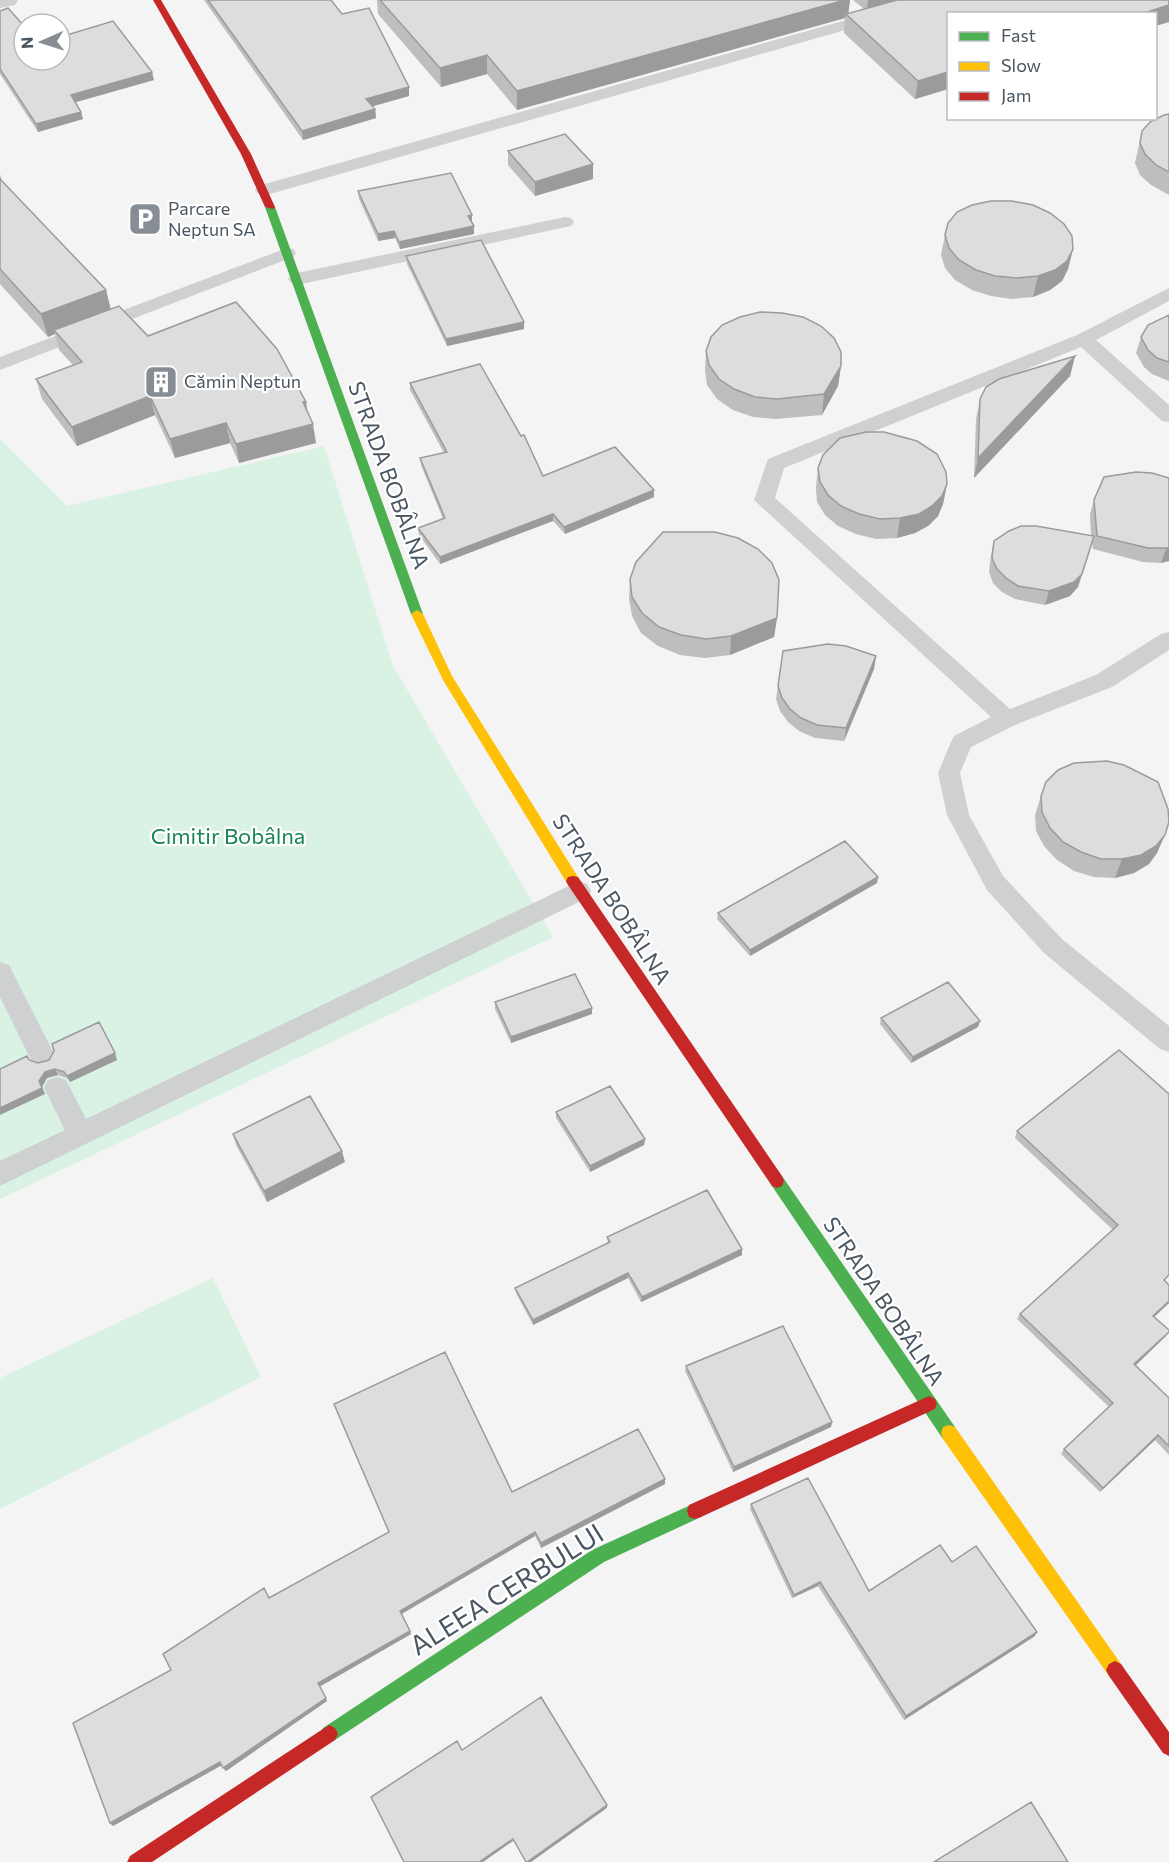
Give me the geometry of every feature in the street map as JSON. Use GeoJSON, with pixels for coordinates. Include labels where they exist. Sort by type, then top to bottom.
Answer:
{"type":"FeatureCollection","features":[{"type":"Feature","properties":{"kind":"main road","name":"STRADA BOBÂLNA"},"geometry":{"type":"LineString","coordinates":[[157,0],[246,154],[264,190],[429,643],[447,677],[579,891],[928,1404],[1169,1746]]}},
{"type":"Feature","properties":{"kind":"main road","name":"ALEEA CERBULUI"},"geometry":{"type":"LineString","coordinates":[[136,1862],[598,1556],[928,1404]]}},
{"type":"Feature","properties":{"kind":"street"},"geometry":{"type":"LineString","coordinates":[[0,2],[7,0]]}},
{"type":"Feature","properties":{"kind":"lane"},"geometry":{"type":"LineString","coordinates":[[264,190],[934,0]]}},
{"type":"Feature","properties":{"kind":"lane"},"geometry":{"type":"LineString","coordinates":[[848,7],[863,20]]}},
{"type":"Feature","properties":{"kind":"lane"},"geometry":{"type":"LineString","coordinates":[[297,279],[565,222]]}},
{"type":"Feature","properties":{"kind":"lane"},"geometry":{"type":"LineString","coordinates":[[1,363],[287,253]]}},
{"type":"Feature","properties":{"kind":"lane"},"geometry":{"type":"LineString","coordinates":[[1007,719],[764,500],[775,464],[1084,339],[1169,294]]}},
{"type":"Feature","properties":{"kind":"lane"},"geometry":{"type":"LineString","coordinates":[[1084,339],[1169,416]]}},
{"type":"Feature","properties":{"kind":"lane"},"geometry":{"type":"LineString","coordinates":[[1169,640],[1104,681],[1007,719],[962,742],[949,773],[958,815],[995,883],[1053,946],[1169,1041]]}},
{"type":"Feature","properties":{"kind":"lane"},"geometry":{"type":"LineString","coordinates":[[0,1174],[579,891]]}},
{"type":"Feature","properties":{"kind":"lane"},"geometry":{"type":"LineString","coordinates":[[0,972],[42,1056]]}},
{"type":"Feature","properties":{"kind":"lane"},"geometry":{"type":"LineString","coordinates":[[57,1088],[81,1135]]}},
{"type":"Feature","properties":{"kind":"green space","name":"Cimitir Bobâlna"},"geometry":{"type":"Polygon","coordinates":[[[0,439],[67,506],[324,446],[393,666],[553,937],[0,1199],[0,439]]]}},
{"type":"Feature","properties":{"kind":"green space"},"geometry":{"type":"Polygon","coordinates":[[[213,1278],[261,1377],[0,1509],[0,1378],[213,1278]]]}},
{"type":"Feature","properties":{"kind":"building"},"geometry":{"type":"Polygon","coordinates":[[[208,0],[331,0],[342,14],[369,8],[409,87],[366,99],[375,109],[302,131],[208,0]]]}},
{"type":"Feature","properties":{"kind":"building"},"geometry":{"type":"Polygon","coordinates":[[[380,0],[845,0],[517,91],[487,55],[440,68],[380,0]]]}},
{"type":"Feature","properties":{"kind":"building"},"geometry":{"type":"Polygon","coordinates":[[[897,0],[1169,0],[1169,5],[1147,12],[947,12],[947,72],[918,81],[846,14],[897,0]]]}},
{"type":"Feature","properties":{"kind":"building"},"geometry":{"type":"Polygon","coordinates":[[[8,8],[12,12],[12,72],[72,72],[72,33],[113,21],[152,72],[71,95],[81,112],[36,124],[0,69],[0,11],[8,8]]]}},
{"type":"Feature","properties":{"kind":"building"},"geometry":{"type":"Polygon","coordinates":[[[1169,114],[1169,172],[1156,165],[1145,154],[1140,143],[1142,131],[1150,122],[1169,114]]]}},
{"type":"Feature","properties":{"kind":"building"},"geometry":{"type":"Polygon","coordinates":[[[565,134],[593,164],[535,182],[508,151],[565,134]]]}},
{"type":"Feature","properties":{"kind":"building"},"geometry":{"type":"Polygon","coordinates":[[[451,173],[472,215],[468,216],[474,226],[399,242],[394,231],[378,234],[358,191],[451,173]]]}},
{"type":"Feature","properties":{"kind":"building"},"geometry":{"type":"Polygon","coordinates":[[[0,179],[106,290],[41,314],[0,269],[0,179]]]}},
{"type":"Feature","properties":{"kind":"building"},"geometry":{"type":"Polygon","coordinates":[[[991,201],[1012,201],[1033,205],[1050,213],[1064,224],[1072,236],[1073,249],[1067,261],[1055,270],[1038,276],[1017,278],[995,276],[976,270],[959,260],[949,248],[945,235],[948,223],[957,212],[972,205],[991,201]]]}},
{"type":"Feature","properties":{"kind":"building"},"geometry":{"type":"Polygon","coordinates":[[[481,240],[524,322],[446,339],[406,256],[481,240]]]}},
{"type":"Feature","properties":{"kind":"building"},"geometry":{"type":"Polygon","coordinates":[[[236,302],[277,349],[306,402],[303,402],[313,424],[236,444],[226,423],[170,439],[150,396],[72,427],[36,379],[82,362],[54,330],[119,306],[148,336],[236,302]]]}},
{"type":"Feature","properties":{"kind":"building"},"geometry":{"type":"Polygon","coordinates":[[[760,312],[803,317],[821,326],[834,338],[841,352],[841,366],[824,394],[777,399],[755,397],[734,389],[719,379],[709,365],[706,351],[711,337],[722,325],[760,312]]]}},
{"type":"Feature","properties":{"kind":"building"},"geometry":{"type":"Polygon","coordinates":[[[1169,315],[1169,362],[1157,358],[1148,350],[1141,337],[1148,325],[1169,315]]]}},
{"type":"Feature","properties":{"kind":"building"},"geometry":{"type":"Polygon","coordinates":[[[1075,356],[978,458],[980,399],[986,387],[999,379],[1075,356]]]}},
{"type":"Feature","properties":{"kind":"building"},"geometry":{"type":"Polygon","coordinates":[[[480,364],[521,436],[524,435],[543,476],[615,447],[654,490],[564,527],[553,514],[440,557],[418,528],[445,518],[420,458],[447,452],[410,383],[480,364]]]}},
{"type":"Feature","properties":{"kind":"building"},"geometry":{"type":"Polygon","coordinates":[[[866,432],[884,432],[917,441],[937,454],[946,472],[947,484],[942,496],[919,514],[900,518],[880,519],[859,514],[841,506],[828,495],[820,482],[818,468],[823,455],[840,438],[866,432]]]}},
{"type":"Feature","properties":{"kind":"building"},"geometry":{"type":"Polygon","coordinates":[[[1136,472],[1152,473],[1169,478],[1169,548],[1148,548],[1097,536],[1094,500],[1104,477],[1136,472]]]}},
{"type":"Feature","properties":{"kind":"building"},"geometry":{"type":"Polygon","coordinates":[[[1021,526],[1036,526],[1094,536],[1082,574],[1074,582],[1049,591],[1018,586],[1006,578],[997,569],[992,558],[994,541],[1021,526]]]}},
{"type":"Feature","properties":{"kind":"building"},"geometry":{"type":"Polygon","coordinates":[[[663,532],[715,532],[738,538],[758,549],[772,563],[779,580],[777,618],[731,636],[706,639],[681,635],[659,627],[642,613],[632,597],[630,579],[636,562],[663,532]]]}},
{"type":"Feature","properties":{"kind":"building"},"geometry":{"type":"Polygon","coordinates":[[[828,644],[846,646],[876,656],[846,728],[817,725],[801,718],[782,698],[778,686],[783,651],[828,644]]]}},
{"type":"Feature","properties":{"kind":"building"},"geometry":{"type":"Polygon","coordinates":[[[1107,761],[1124,765],[1158,782],[1168,809],[1169,822],[1165,835],[1156,846],[1141,855],[1122,859],[1101,859],[1081,852],[1063,842],[1050,828],[1042,812],[1041,796],[1046,782],[1058,770],[1074,763],[1107,761]]]}},
{"type":"Feature","properties":{"kind":"building"},"geometry":{"type":"Polygon","coordinates":[[[845,841],[878,877],[750,950],[718,913],[845,841]]]}},
{"type":"Feature","properties":{"kind":"building"},"geometry":{"type":"Polygon","coordinates":[[[575,974],[592,1008],[511,1037],[495,1002],[575,974]]]}},
{"type":"Feature","properties":{"kind":"building"},"geometry":{"type":"Polygon","coordinates":[[[948,982],[980,1021],[913,1057],[881,1018],[948,982]]]}},
{"type":"Feature","properties":{"kind":"building"},"geometry":{"type":"Polygon","coordinates":[[[99,1022],[115,1053],[67,1076],[64,1072],[55,1069],[45,1072],[39,1081],[42,1088],[0,1108],[0,1069],[27,1056],[29,1060],[38,1063],[49,1060],[54,1051],[52,1044],[99,1022]]]}},
{"type":"Feature","properties":{"kind":"building"},"geometry":{"type":"Polygon","coordinates":[[[1119,1050],[1169,1094],[1169,1275],[1164,1280],[1169,1285],[1169,1301],[1153,1316],[1169,1332],[1134,1364],[1169,1398],[1169,1446],[1158,1435],[1103,1488],[1064,1449],[1113,1403],[1020,1314],[1118,1225],[1017,1131],[1119,1050]]]}},
{"type":"Feature","properties":{"kind":"building"},"geometry":{"type":"Polygon","coordinates":[[[610,1086],[645,1139],[590,1166],[556,1112],[610,1086]]]}},
{"type":"Feature","properties":{"kind":"building"},"geometry":{"type":"Polygon","coordinates":[[[310,1096],[342,1151],[264,1191],[233,1134],[310,1096]]]}},
{"type":"Feature","properties":{"kind":"building"},"geometry":{"type":"Polygon","coordinates":[[[707,1190],[742,1249],[642,1297],[628,1273],[533,1320],[515,1288],[610,1242],[607,1237],[707,1190]]]}},
{"type":"Feature","properties":{"kind":"building"},"geometry":{"type":"Polygon","coordinates":[[[783,1326],[832,1422],[734,1467],[686,1366],[783,1326]]]}},
{"type":"Feature","properties":{"kind":"building"},"geometry":{"type":"Polygon","coordinates":[[[445,1352],[512,1492],[638,1429],[665,1479],[541,1543],[535,1532],[400,1611],[410,1631],[318,1683],[326,1698],[223,1768],[220,1762],[110,1823],[73,1723],[171,1670],[163,1654],[264,1588],[269,1598],[389,1532],[334,1404],[445,1352]]]}},
{"type":"Feature","properties":{"kind":"building"},"geometry":{"type":"Polygon","coordinates":[[[808,1478],[869,1591],[940,1545],[952,1562],[976,1546],[1037,1632],[906,1716],[820,1582],[794,1595],[751,1504],[808,1478]]]}},
{"type":"Feature","properties":{"kind":"building"},"geometry":{"type":"Polygon","coordinates":[[[541,1697],[607,1805],[527,1862],[513,1839],[479,1862],[404,1862],[371,1797],[457,1741],[462,1750],[541,1697]]]}},
{"type":"Feature","properties":{"kind":"building"},"geometry":{"type":"Polygon","coordinates":[[[1031,1802],[1068,1862],[934,1862],[1031,1802]]]}},
{"type":"Feature","properties":{"kind":"traffic: fast"},"geometry":{"type":"LineString","coordinates":[[270,207],[417,614]]}},
{"type":"Feature","properties":{"kind":"traffic: fast"},"geometry":{"type":"LineString","coordinates":[[777,1181],[949,1433]]}},
{"type":"Feature","properties":{"kind":"traffic: fast"},"geometry":{"type":"LineString","coordinates":[[329,1734],[598,1556],[695,1511]]}},
{"type":"Feature","properties":{"kind":"traffic: slow"},"geometry":{"type":"LineString","coordinates":[[417,614],[447,677],[573,881]]}},
{"type":"Feature","properties":{"kind":"traffic: slow"},"geometry":{"type":"LineString","coordinates":[[949,1433],[1115,1670]]}},
{"type":"Feature","properties":{"kind":"traffic: jam"},"geometry":{"type":"LineString","coordinates":[[157,0],[246,154],[270,207]]}},
{"type":"Feature","properties":{"kind":"traffic: jam"},"geometry":{"type":"LineString","coordinates":[[573,881],[777,1181]]}},
{"type":"Feature","properties":{"kind":"traffic: jam"},"geometry":{"type":"LineString","coordinates":[[695,1511],[929,1404]]}},
{"type":"Feature","properties":{"kind":"traffic: jam"},"geometry":{"type":"LineString","coordinates":[[1115,1670],[1169,1747]]}},
{"type":"Feature","properties":{"kind":"traffic: jam"},"geometry":{"type":"LineString","coordinates":[[136,1862],[329,1734]]}},
{"type":"Feature","properties":{"kind":"place","name":"Parcare Neptun SA"},"geometry":{"type":"Point","coordinates":[145,219]}},
{"type":"Feature","properties":{"kind":"place","name":"Cămin Neptun"},"geometry":{"type":"Point","coordinates":[161,382]}}]}
